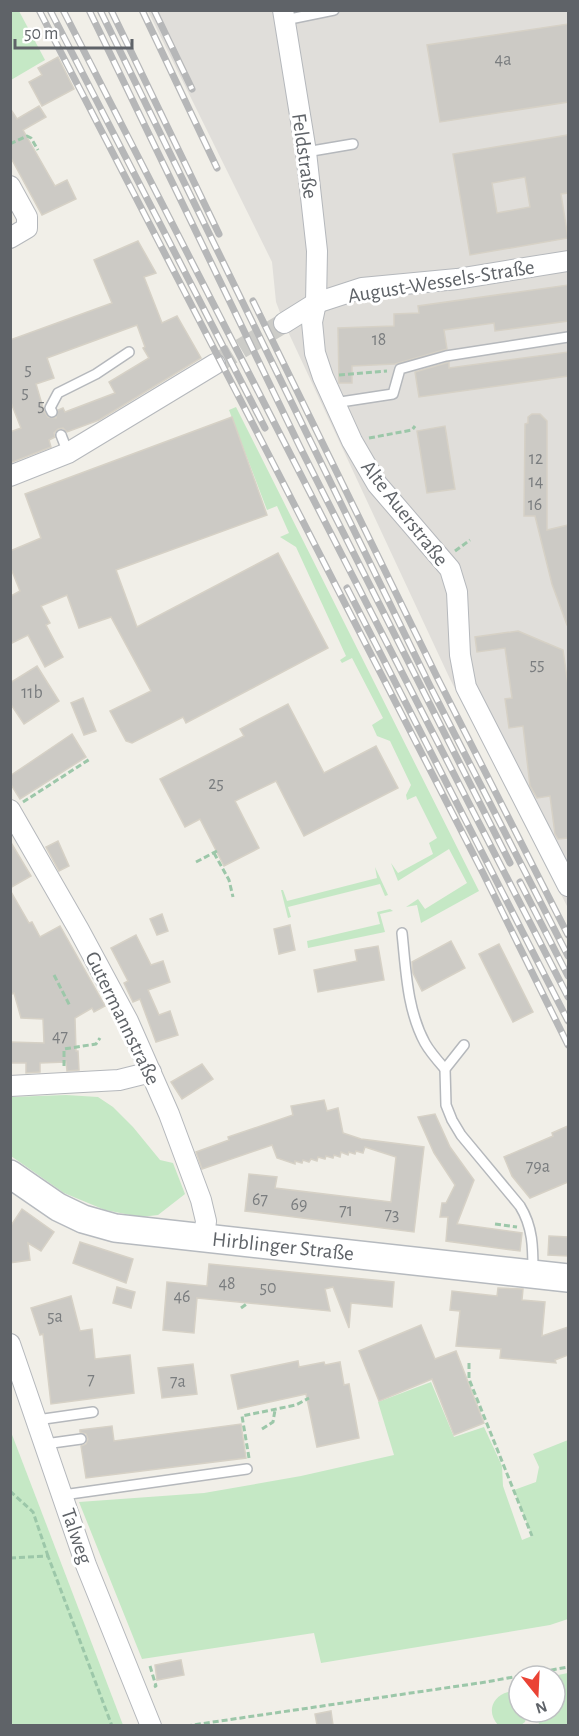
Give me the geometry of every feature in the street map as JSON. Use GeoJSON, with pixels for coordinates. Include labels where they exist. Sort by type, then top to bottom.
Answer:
{"type":"FeatureCollection","features":[{"type":"Feature","properties":{"kind":"main road","name":"Hirblinger Straße"},"geometry":{"type":"LineString","coordinates":[[10,1174],[58,1207],[83,1219],[115,1228],[568,1278]]}},
{"type":"Feature","properties":{"kind":"street","name":"Feldstraße"},"geometry":{"type":"LineString","coordinates":[[284,15],[306,152],[317,251],[316,303]]}},
{"type":"Feature","properties":{"kind":"street"},"geometry":{"type":"LineString","coordinates":[[10,186],[27,217],[27,228],[10,238]]}},
{"type":"Feature","properties":{"kind":"street","name":"August-Wessels-Straße"},"geometry":{"type":"LineString","coordinates":[[284,323],[316,303],[362,288],[457,279],[568,261]]}},
{"type":"Feature","properties":{"kind":"street","name":"Alte Auerstraße"},"geometry":{"type":"LineString","coordinates":[[316,303],[312,336],[318,361],[334,403],[352,441],[377,484],[450,569],[457,592],[460,655],[466,687],[568,886]]}},
{"type":"Feature","properties":{"kind":"street"},"geometry":{"type":"LineString","coordinates":[[10,476],[64,444],[215,364]]}},
{"type":"Feature","properties":{"kind":"street","name":"Gutermannstraße"},"geometry":{"type":"LineString","coordinates":[[15,807],[128,1021],[151,1072],[201,1200],[206,1221],[204,1237]]}},
{"type":"Feature","properties":{"kind":"street"},"geometry":{"type":"LineString","coordinates":[[10,1086],[119,1080],[151,1072]]}},
{"type":"Feature","properties":{"kind":"street","name":"Talweg"},"geometry":{"type":"LineString","coordinates":[[10,1344],[86,1565],[151,1725]]}},
{"type":"Feature","properties":{"kind":"lane"},"geometry":{"type":"LineString","coordinates":[[284,15],[334,10]]}},
{"type":"Feature","properties":{"kind":"lane"},"geometry":{"type":"LineString","coordinates":[[306,152],[353,144]]}},
{"type":"Feature","properties":{"kind":"lane"},"geometry":{"type":"LineString","coordinates":[[334,403],[393,394],[400,369],[446,356],[568,337]]}},
{"type":"Feature","properties":{"kind":"lane"},"geometry":{"type":"LineString","coordinates":[[52,412],[50,408],[58,393],[96,374],[129,352]]}},
{"type":"Feature","properties":{"kind":"lane"},"geometry":{"type":"LineString","coordinates":[[402,933],[408,987],[414,1013],[425,1044],[445,1069],[446,1105],[461,1135],[520,1206],[533,1234],[534,1274]]}},
{"type":"Feature","properties":{"kind":"lane"},"geometry":{"type":"LineString","coordinates":[[445,1069],[464,1045]]}},
{"type":"Feature","properties":{"kind":"lane"},"geometry":{"type":"LineString","coordinates":[[37,1420],[93,1412]]}},
{"type":"Feature","properties":{"kind":"lane"},"geometry":{"type":"LineString","coordinates":[[45,1444],[81,1438]]}},
{"type":"Feature","properties":{"kind":"lane"},"geometry":{"type":"LineString","coordinates":[[63,1495],[249,1469]]}},
{"type":"Feature","properties":{"kind":"path"},"geometry":{"type":"LineString","coordinates":[[10,144],[27,136],[31,138],[38,150]]}},
{"type":"Feature","properties":{"kind":"path"},"geometry":{"type":"LineString","coordinates":[[340,375],[400,369]]}},
{"type":"Feature","properties":{"kind":"path"},"geometry":{"type":"LineString","coordinates":[[352,441],[412,430],[415,426]]}},
{"type":"Feature","properties":{"kind":"path"},"geometry":{"type":"LineString","coordinates":[[15,807],[90,759]]}},
{"type":"Feature","properties":{"kind":"path"},"geometry":{"type":"LineString","coordinates":[[196,862],[215,852],[229,880],[233,897]]}},
{"type":"Feature","properties":{"kind":"path"},"geometry":{"type":"LineString","coordinates":[[54,975],[70,1006]]}},
{"type":"Feature","properties":{"kind":"path"},"geometry":{"type":"LineString","coordinates":[[64,1083],[64,1049],[96,1044],[100,1038]]}},
{"type":"Feature","properties":{"kind":"path"},"geometry":{"type":"LineString","coordinates":[[495,1224],[531,1229]]}},
{"type":"Feature","properties":{"kind":"path"},"geometry":{"type":"LineString","coordinates":[[241,1308],[248,1303]]}},
{"type":"Feature","properties":{"kind":"path"},"geometry":{"type":"LineString","coordinates":[[469,1363],[470,1379],[532,1536]]}},
{"type":"Feature","properties":{"kind":"path"},"geometry":{"type":"LineString","coordinates":[[249,1469],[242,1416],[296,1405],[309,1398]]}},
{"type":"Feature","properties":{"kind":"path"},"geometry":{"type":"LineString","coordinates":[[262,1429],[273,1422],[275,1410]]}},
{"type":"Feature","properties":{"kind":"path"},"geometry":{"type":"LineString","coordinates":[[10,1491],[33,1512],[112,1725]]}},
{"type":"Feature","properties":{"kind":"path"},"geometry":{"type":"LineString","coordinates":[[10,1558],[48,1556]]}},
{"type":"Feature","properties":{"kind":"path"},"geometry":{"type":"LineString","coordinates":[[186,1725],[486,1682],[568,1667]]}},
{"type":"Feature","properties":{"kind":"path"},"geometry":{"type":"LineString","coordinates":[[240,1718],[241,1725]]}},
{"type":"Feature","properties":{"kind":"shaded area"},"geometry":{"type":"Polygon","coordinates":[[[148,11],[568,11],[568,908],[450,679],[284,323],[276,302],[272,262],[148,11]]]}},
{"type":"Feature","properties":{"kind":"green space"},"geometry":{"type":"Polygon","coordinates":[[[11,10],[19,11],[45,60],[11,80],[11,10]]]}},
{"type":"Feature","properties":{"kind":"green space"},"geometry":{"type":"Polygon","coordinates":[[[236,407],[479,891],[421,923],[417,905],[406,907],[418,899],[425,909],[467,883],[449,849],[398,881],[391,863],[398,873],[433,854],[429,843],[437,838],[416,796],[407,800],[406,795],[411,785],[390,741],[377,736],[372,725],[383,718],[352,658],[342,663],[340,660],[346,656],[296,547],[280,537],[289,533],[277,506],[267,510],[229,410],[236,407]]]}},
{"type":"Feature","properties":{"kind":"green space"},"geometry":{"type":"Polygon","coordinates":[[[375,867],[388,895],[385,896],[380,884],[288,907],[291,917],[288,918],[281,890],[287,901],[377,878],[375,867]]]}},
{"type":"Feature","properties":{"kind":"green space"},"geometry":{"type":"Polygon","coordinates":[[[390,909],[393,911],[380,914],[385,932],[308,948],[307,941],[380,924],[377,912],[390,909]]]}},
{"type":"Feature","properties":{"kind":"green space"},"geometry":{"type":"Polygon","coordinates":[[[66,1095],[98,1097],[113,1107],[160,1160],[173,1163],[185,1194],[158,1215],[141,1217],[105,1210],[64,1193],[11,1156],[11,1097],[66,1095]]]}},
{"type":"Feature","properties":{"kind":"green space"},"geometry":{"type":"Polygon","coordinates":[[[431,1382],[454,1437],[484,1427],[502,1466],[503,1486],[522,1540],[532,1536],[514,1490],[536,1482],[539,1467],[533,1454],[568,1440],[568,1619],[550,1625],[321,1663],[314,1633],[142,1659],[79,1502],[204,1493],[301,1476],[394,1455],[378,1402],[431,1382]]]}},
{"type":"Feature","properties":{"kind":"green space"},"geometry":{"type":"Polygon","coordinates":[[[11,1432],[123,1725],[11,1725],[11,1432]]]}},
{"type":"Feature","properties":{"kind":"green space"},"geometry":{"type":"Polygon","coordinates":[[[567,1673],[568,1725],[539,1725],[567,1724],[567,1673]]]}},
{"type":"Feature","properties":{"kind":"green space"},"geometry":{"type":"Polygon","coordinates":[[[507,1692],[507,1724],[521,1725],[498,1725],[492,1706],[502,1694],[507,1692]]]}},
{"type":"Feature","properties":{"kind":"building"},"geometry":{"type":"Polygon","coordinates":[[[568,24],[568,102],[440,122],[427,45],[568,24]]]}},
{"type":"Feature","properties":{"kind":"building"},"geometry":{"type":"Polygon","coordinates":[[[58,57],[74,89],[42,106],[29,82],[42,75],[38,68],[58,57]]]}},
{"type":"Feature","properties":{"kind":"building"},"geometry":{"type":"Polygon","coordinates":[[[39,106],[46,117],[23,130],[55,186],[67,180],[76,199],[42,215],[10,156],[10,108],[17,119],[39,106]]]}},
{"type":"Feature","properties":{"kind":"building"},"geometry":{"type":"Polygon","coordinates":[[[568,135],[568,193],[561,194],[568,238],[470,255],[453,154],[568,135]],[[525,177],[492,183],[497,213],[530,207],[525,177]]]}},
{"type":"Feature","properties":{"kind":"building"},"geometry":{"type":"Polygon","coordinates":[[[138,241],[156,273],[144,277],[162,323],[177,316],[201,358],[99,420],[67,432],[63,428],[58,429],[54,433],[55,437],[49,440],[51,447],[10,463],[10,432],[21,428],[10,400],[10,340],[112,303],[94,260],[138,241]],[[137,325],[47,358],[54,378],[36,384],[48,417],[56,418],[58,410],[63,408],[65,412],[115,393],[109,382],[149,358],[143,348],[145,347],[137,325]]]}},
{"type":"Feature","properties":{"kind":"building"},"geometry":{"type":"Polygon","coordinates":[[[568,285],[568,321],[495,331],[494,323],[444,330],[447,349],[395,364],[352,366],[352,383],[339,383],[338,328],[394,326],[394,314],[419,313],[418,306],[568,285]]]}},
{"type":"Feature","properties":{"kind":"building"},"geometry":{"type":"Polygon","coordinates":[[[568,352],[568,376],[419,397],[415,372],[449,362],[449,368],[568,352]]]}},
{"type":"Feature","properties":{"kind":"building"},"geometry":{"type":"Polygon","coordinates":[[[532,414],[540,414],[547,421],[547,530],[568,525],[568,625],[552,584],[535,516],[524,516],[525,424],[528,423],[528,417],[532,414]]]}},
{"type":"Feature","properties":{"kind":"building"},"geometry":{"type":"Polygon","coordinates":[[[232,417],[267,515],[116,570],[137,627],[278,553],[328,648],[186,723],[183,717],[132,743],[126,741],[110,711],[151,691],[111,617],[79,628],[67,595],[41,606],[50,623],[46,625],[63,657],[45,667],[28,635],[10,644],[11,596],[20,591],[10,566],[10,551],[41,538],[25,494],[232,417]]]}},
{"type":"Feature","properties":{"kind":"building"},"geometry":{"type":"Polygon","coordinates":[[[445,426],[455,489],[427,493],[417,431],[445,426]]]}},
{"type":"Feature","properties":{"kind":"building"},"geometry":{"type":"Polygon","coordinates":[[[518,631],[563,650],[568,685],[568,838],[558,839],[555,834],[550,796],[537,798],[530,786],[523,726],[509,728],[505,699],[512,698],[505,648],[477,652],[475,637],[518,631]]]}},
{"type":"Feature","properties":{"kind":"building"},"geometry":{"type":"Polygon","coordinates":[[[37,666],[59,701],[24,724],[10,703],[10,683],[37,666]]]}},
{"type":"Feature","properties":{"kind":"building"},"geometry":{"type":"Polygon","coordinates":[[[83,698],[96,731],[84,735],[71,703],[83,698]]]}},
{"type":"Feature","properties":{"kind":"building"},"geometry":{"type":"Polygon","coordinates":[[[288,704],[324,773],[376,746],[398,788],[304,836],[276,781],[235,801],[259,848],[224,866],[200,819],[185,827],[160,779],[244,736],[240,729],[288,704]]]}},
{"type":"Feature","properties":{"kind":"building"},"geometry":{"type":"Polygon","coordinates":[[[72,734],[86,757],[20,799],[10,783],[10,776],[72,734]]]}},
{"type":"Feature","properties":{"kind":"building"},"geometry":{"type":"Polygon","coordinates":[[[10,841],[31,876],[10,888],[10,841]]]}},
{"type":"Feature","properties":{"kind":"building"},"geometry":{"type":"Polygon","coordinates":[[[58,841],[69,866],[59,871],[46,847],[58,841]]]}},
{"type":"Feature","properties":{"kind":"building"},"geometry":{"type":"Polygon","coordinates":[[[10,890],[40,937],[60,926],[105,1006],[94,1012],[92,1008],[75,1018],[79,1070],[67,1071],[66,1062],[40,1063],[40,1072],[26,1073],[26,1063],[10,1063],[10,1042],[44,1043],[43,1019],[21,1018],[14,993],[10,995],[10,890]]]}},
{"type":"Feature","properties":{"kind":"building"},"geometry":{"type":"Polygon","coordinates":[[[162,914],[168,931],[157,935],[150,919],[162,914]]]}},
{"type":"Feature","properties":{"kind":"building"},"geometry":{"type":"Polygon","coordinates":[[[290,925],[295,950],[279,954],[274,929],[290,925]]]}},
{"type":"Feature","properties":{"kind":"building"},"geometry":{"type":"Polygon","coordinates":[[[136,935],[151,965],[163,961],[170,982],[148,990],[159,1015],[170,1011],[178,1035],[156,1042],[140,999],[133,1002],[124,983],[128,981],[111,948],[136,935]]]}},
{"type":"Feature","properties":{"kind":"building"},"geometry":{"type":"Polygon","coordinates":[[[451,941],[465,968],[422,991],[413,973],[412,962],[451,941]]]}},
{"type":"Feature","properties":{"kind":"building"},"geometry":{"type":"Polygon","coordinates":[[[499,944],[533,1012],[513,1022],[479,954],[499,944]]]}},
{"type":"Feature","properties":{"kind":"building"},"geometry":{"type":"Polygon","coordinates":[[[378,946],[384,980],[318,992],[314,970],[357,961],[355,950],[378,946]]]}},
{"type":"Feature","properties":{"kind":"building"},"geometry":{"type":"Polygon","coordinates":[[[202,1064],[213,1079],[182,1099],[171,1082],[202,1064]]]}},
{"type":"Feature","properties":{"kind":"building"},"geometry":{"type":"Polygon","coordinates":[[[324,1100],[327,1111],[338,1108],[343,1133],[361,1139],[424,1147],[414,1232],[245,1211],[249,1174],[277,1177],[275,1188],[391,1202],[396,1157],[365,1147],[363,1153],[356,1151],[355,1154],[349,1152],[348,1155],[341,1152],[340,1157],[326,1156],[325,1159],[318,1157],[317,1161],[303,1160],[302,1163],[295,1161],[295,1164],[277,1158],[272,1145],[202,1169],[196,1152],[229,1140],[228,1137],[293,1115],[291,1106],[324,1100]]]}},
{"type":"Feature","properties":{"kind":"building"},"geometry":{"type":"Polygon","coordinates":[[[435,1114],[450,1147],[474,1180],[457,1224],[522,1233],[520,1251],[446,1241],[448,1217],[440,1217],[442,1203],[446,1203],[455,1185],[434,1153],[418,1117],[435,1114]]]}},
{"type":"Feature","properties":{"kind":"building"},"geometry":{"type":"Polygon","coordinates":[[[568,1126],[568,1182],[530,1198],[512,1176],[504,1157],[553,1136],[552,1133],[568,1126]]]}},
{"type":"Feature","properties":{"kind":"building"},"geometry":{"type":"Polygon","coordinates":[[[22,1209],[54,1232],[41,1251],[28,1243],[30,1260],[10,1263],[10,1227],[22,1209]]]}},
{"type":"Feature","properties":{"kind":"building"},"geometry":{"type":"Polygon","coordinates":[[[549,1236],[568,1237],[568,1256],[548,1255],[549,1236]]]}},
{"type":"Feature","properties":{"kind":"building"},"geometry":{"type":"Polygon","coordinates":[[[80,1242],[133,1259],[126,1283],[73,1263],[80,1242]]]}},
{"type":"Feature","properties":{"kind":"building"},"geometry":{"type":"Polygon","coordinates":[[[209,1264],[394,1282],[392,1307],[351,1303],[349,1328],[333,1287],[325,1289],[330,1311],[197,1298],[194,1333],[163,1330],[167,1282],[207,1286],[209,1264]]]}},
{"type":"Feature","properties":{"kind":"building"},"geometry":{"type":"Polygon","coordinates":[[[117,1287],[135,1292],[131,1308],[113,1303],[117,1287]]]}},
{"type":"Feature","properties":{"kind":"building"},"geometry":{"type":"Polygon","coordinates":[[[498,1288],[523,1289],[522,1300],[545,1302],[542,1336],[568,1327],[568,1355],[555,1360],[556,1363],[500,1358],[501,1349],[456,1346],[460,1311],[450,1310],[452,1291],[497,1296],[498,1288]]]}},
{"type":"Feature","properties":{"kind":"building"},"geometry":{"type":"Polygon","coordinates":[[[71,1296],[80,1331],[92,1329],[95,1359],[130,1355],[134,1393],[51,1404],[43,1334],[40,1335],[31,1308],[71,1296]]]}},
{"type":"Feature","properties":{"kind":"building"},"geometry":{"type":"Polygon","coordinates":[[[421,1325],[435,1359],[456,1351],[484,1423],[454,1435],[432,1379],[379,1401],[359,1351],[421,1325]]]}},
{"type":"Feature","properties":{"kind":"building"},"geometry":{"type":"Polygon","coordinates":[[[298,1361],[299,1367],[324,1362],[325,1365],[340,1362],[344,1385],[349,1384],[359,1438],[317,1447],[306,1394],[238,1409],[231,1375],[298,1361]]]}},
{"type":"Feature","properties":{"kind":"building"},"geometry":{"type":"Polygon","coordinates":[[[193,1364],[197,1394],[162,1398],[158,1368],[193,1364]]]}},
{"type":"Feature","properties":{"kind":"building"},"geometry":{"type":"Polygon","coordinates":[[[241,1424],[246,1458],[86,1478],[81,1446],[86,1444],[88,1439],[86,1434],[80,1430],[112,1426],[114,1441],[241,1424]]]}},
{"type":"Feature","properties":{"kind":"building"},"geometry":{"type":"Polygon","coordinates":[[[181,1660],[184,1675],[157,1680],[155,1665],[181,1660]]]}},
{"type":"Feature","properties":{"kind":"building"},"geometry":{"type":"Polygon","coordinates":[[[331,1711],[333,1725],[317,1725],[315,1714],[331,1711]]]}},
{"type":"Feature","properties":{"kind":"tunnel"},"geometry":{"type":"LineString","coordinates":[[215,364],[284,323]]}},
{"type":"Feature","properties":{"kind":"railway"},"geometry":{"type":"LineString","coordinates":[[39,10],[484,875],[568,1045]]}},
{"type":"Feature","properties":{"kind":"railway"},"geometry":{"type":"LineString","coordinates":[[50,10],[265,428]]}},
{"type":"Feature","properties":{"kind":"railway"},"geometry":{"type":"LineString","coordinates":[[63,10],[568,997]]}},
{"type":"Feature","properties":{"kind":"railway"},"geometry":{"type":"LineString","coordinates":[[89,10],[300,447],[510,863]]}},
{"type":"Feature","properties":{"kind":"railway"},"geometry":{"type":"LineString","coordinates":[[100,10],[430,686],[568,956]]}},
{"type":"Feature","properties":{"kind":"railway"},"geometry":{"type":"LineString","coordinates":[[111,10],[219,234]]}},
{"type":"Feature","properties":{"kind":"railway"},"geometry":{"type":"LineString","coordinates":[[142,10],[217,168]]}},
{"type":"Feature","properties":{"kind":"railway"},"geometry":{"type":"LineString","coordinates":[[154,10],[192,89]]}},
{"type":"Feature","properties":{"kind":"railway"},"geometry":{"type":"LineString","coordinates":[[253,301],[438,679],[568,935]]}},
{"type":"Feature","properties":{"kind":"railway"},"geometry":{"type":"LineString","coordinates":[[347,588],[568,1021]]}},
{"type":"Feature","properties":{"kind":"railway"},"geometry":{"type":"LineString","coordinates":[[520,882],[568,976]]}}]}
